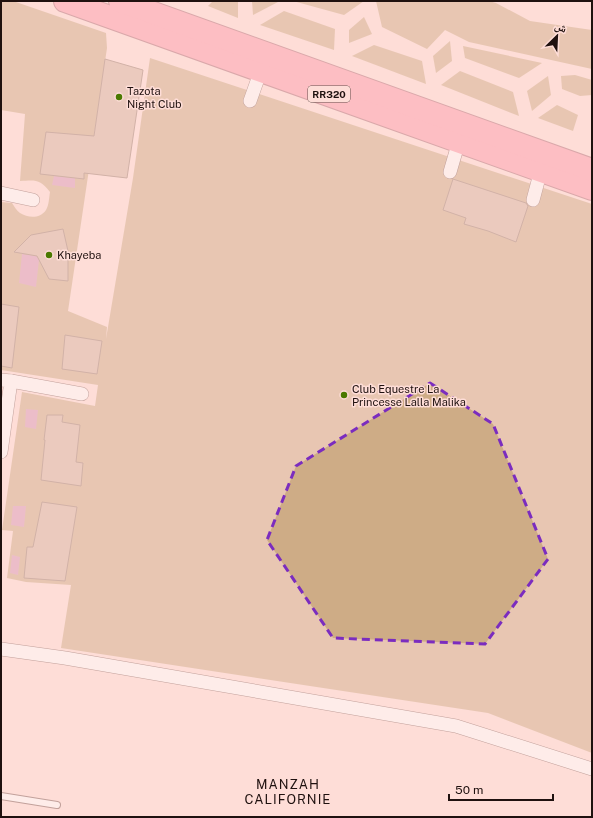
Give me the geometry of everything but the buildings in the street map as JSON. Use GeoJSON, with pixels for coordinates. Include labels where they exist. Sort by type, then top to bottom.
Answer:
{"type":"FeatureCollection","features":[{"type":"Feature","properties":{"kind":"highway","name":"RR320"},"geometry":{"type":"LineString","coordinates":[[65,1],[225,48],[592,170]]}},
{"type":"Feature","properties":{"kind":"highway","name":"RR320"},"geometry":{"type":"LineString","coordinates":[[120,1],[225,48],[261,70],[592,189]]}},
{"type":"Feature","properties":{"kind":"street"},"geometry":{"type":"LineString","coordinates":[[250,101],[261,70]]}},
{"type":"Feature","properties":{"kind":"street"},"geometry":{"type":"LineString","coordinates":[[450,172],[459,141]]}},
{"type":"Feature","properties":{"kind":"street"},"geometry":{"type":"LineString","coordinates":[[533,200],[541,170]]}},
{"type":"Feature","properties":{"kind":"street"},"geometry":{"type":"LineString","coordinates":[[1,193],[33,200]]}},
{"type":"Feature","properties":{"kind":"street"},"geometry":{"type":"LineString","coordinates":[[1,452],[6,381],[82,394]]}},
{"type":"Feature","properties":{"kind":"street"},"geometry":{"type":"LineString","coordinates":[[1,649],[65,658],[456,726],[592,769]]}},
{"type":"Feature","properties":{"kind":"lane"},"geometry":{"type":"LineString","coordinates":[[1,796],[57,805]]}},
{"type":"Feature","properties":{"kind":"highlighted area"},"geometry":{"type":"Polygon","coordinates":[[[430,383],[493,424],[548,559],[485,644],[333,638],[267,540],[296,466],[430,383]]]}},
{"type":"Feature","properties":{"kind":"shaded area","name":"Club Equestre La Princesse Lalla Malika"},"geometry":{"type":"Polygon","coordinates":[[[1,1],[13,1],[106,33],[107,48],[68,311],[107,327],[106,339],[133,178],[150,58],[592,204],[592,753],[488,713],[61,648],[71,585],[26,582],[7,578],[13,531],[2,530],[22,392],[95,406],[98,385],[1,370],[1,202],[12,203],[23,215],[34,217],[41,215],[46,210],[50,192],[37,181],[20,181],[25,114],[1,110],[1,1]]]}},
{"type":"Feature","properties":{"kind":"shaded area"},"geometry":{"type":"Polygon","coordinates":[[[213,1],[238,1],[238,18],[208,6],[213,1]]]}},
{"type":"Feature","properties":{"kind":"shaded area"},"geometry":{"type":"Polygon","coordinates":[[[252,1],[278,1],[278,2],[253,15],[252,1]]]}},
{"type":"Feature","properties":{"kind":"shaded area"},"geometry":{"type":"Polygon","coordinates":[[[293,1],[364,1],[344,15],[293,1]]]}},
{"type":"Feature","properties":{"kind":"shaded area"},"geometry":{"type":"Polygon","coordinates":[[[376,1],[489,1],[496,3],[530,21],[592,30],[592,69],[469,42],[445,30],[427,49],[382,27],[376,1]]]}},
{"type":"Feature","properties":{"kind":"shaded area"},"geometry":{"type":"Polygon","coordinates":[[[284,11],[335,29],[334,50],[260,25],[284,11]]]}},
{"type":"Feature","properties":{"kind":"shaded area"},"geometry":{"type":"Polygon","coordinates":[[[364,17],[372,34],[349,43],[349,30],[364,17]]]}},
{"type":"Feature","properties":{"kind":"shaded area"},"geometry":{"type":"Polygon","coordinates":[[[450,41],[452,61],[436,73],[433,56],[450,41]]]}},
{"type":"Feature","properties":{"kind":"shaded area"},"geometry":{"type":"Polygon","coordinates":[[[374,45],[422,61],[426,84],[352,56],[374,45]]]}},
{"type":"Feature","properties":{"kind":"shaded area"},"geometry":{"type":"Polygon","coordinates":[[[463,46],[542,63],[519,78],[465,58],[463,46]]]}},
{"type":"Feature","properties":{"kind":"shaded area"},"geometry":{"type":"Polygon","coordinates":[[[460,71],[513,92],[519,116],[441,85],[460,71]]]}},
{"type":"Feature","properties":{"kind":"shaded area"},"geometry":{"type":"Polygon","coordinates":[[[575,75],[592,80],[592,95],[580,96],[562,89],[561,76],[575,75]]]}},
{"type":"Feature","properties":{"kind":"shaded area"},"geometry":{"type":"Polygon","coordinates":[[[548,76],[551,95],[532,111],[527,91],[548,76]]]}},
{"type":"Feature","properties":{"kind":"shaded area"},"geometry":{"type":"Polygon","coordinates":[[[557,105],[578,115],[573,131],[538,118],[557,105]]]}},
{"type":"Feature","properties":{"kind":"shaded area"},"geometry":{"type":"Polygon","coordinates":[[[54,176],[75,178],[75,188],[52,185],[54,176]]]}},
{"type":"Feature","properties":{"kind":"shaded area"},"geometry":{"type":"Polygon","coordinates":[[[22,254],[37,256],[39,260],[36,287],[19,283],[22,254]]]}},
{"type":"Feature","properties":{"kind":"shaded area"},"geometry":{"type":"Polygon","coordinates":[[[26,409],[38,410],[36,429],[25,427],[26,409]]]}},
{"type":"Feature","properties":{"kind":"shaded area"},"geometry":{"type":"Polygon","coordinates":[[[13,506],[26,506],[24,527],[11,525],[13,506]]]}},
{"type":"Feature","properties":{"kind":"shaded area"},"geometry":{"type":"Polygon","coordinates":[[[12,555],[20,557],[18,575],[10,573],[12,555]]]}},
{"type":"Feature","properties":{"kind":"place","name":"Tazota Night Club"},"geometry":{"type":"Point","coordinates":[119,97]}},
{"type":"Feature","properties":{"kind":"place","name":"Khayeba"},"geometry":{"type":"Point","coordinates":[49,255]}},
{"type":"Feature","properties":{"kind":"place","name":"Club Equestre La Princesse Lalla Malika"},"geometry":{"type":"Point","coordinates":[344,395]}},
{"type":"Feature","properties":{"kind":"district","name":"MANZAH CALIFORNIE"},"geometry":{"type":"Point","coordinates":[288,792]}}]}
